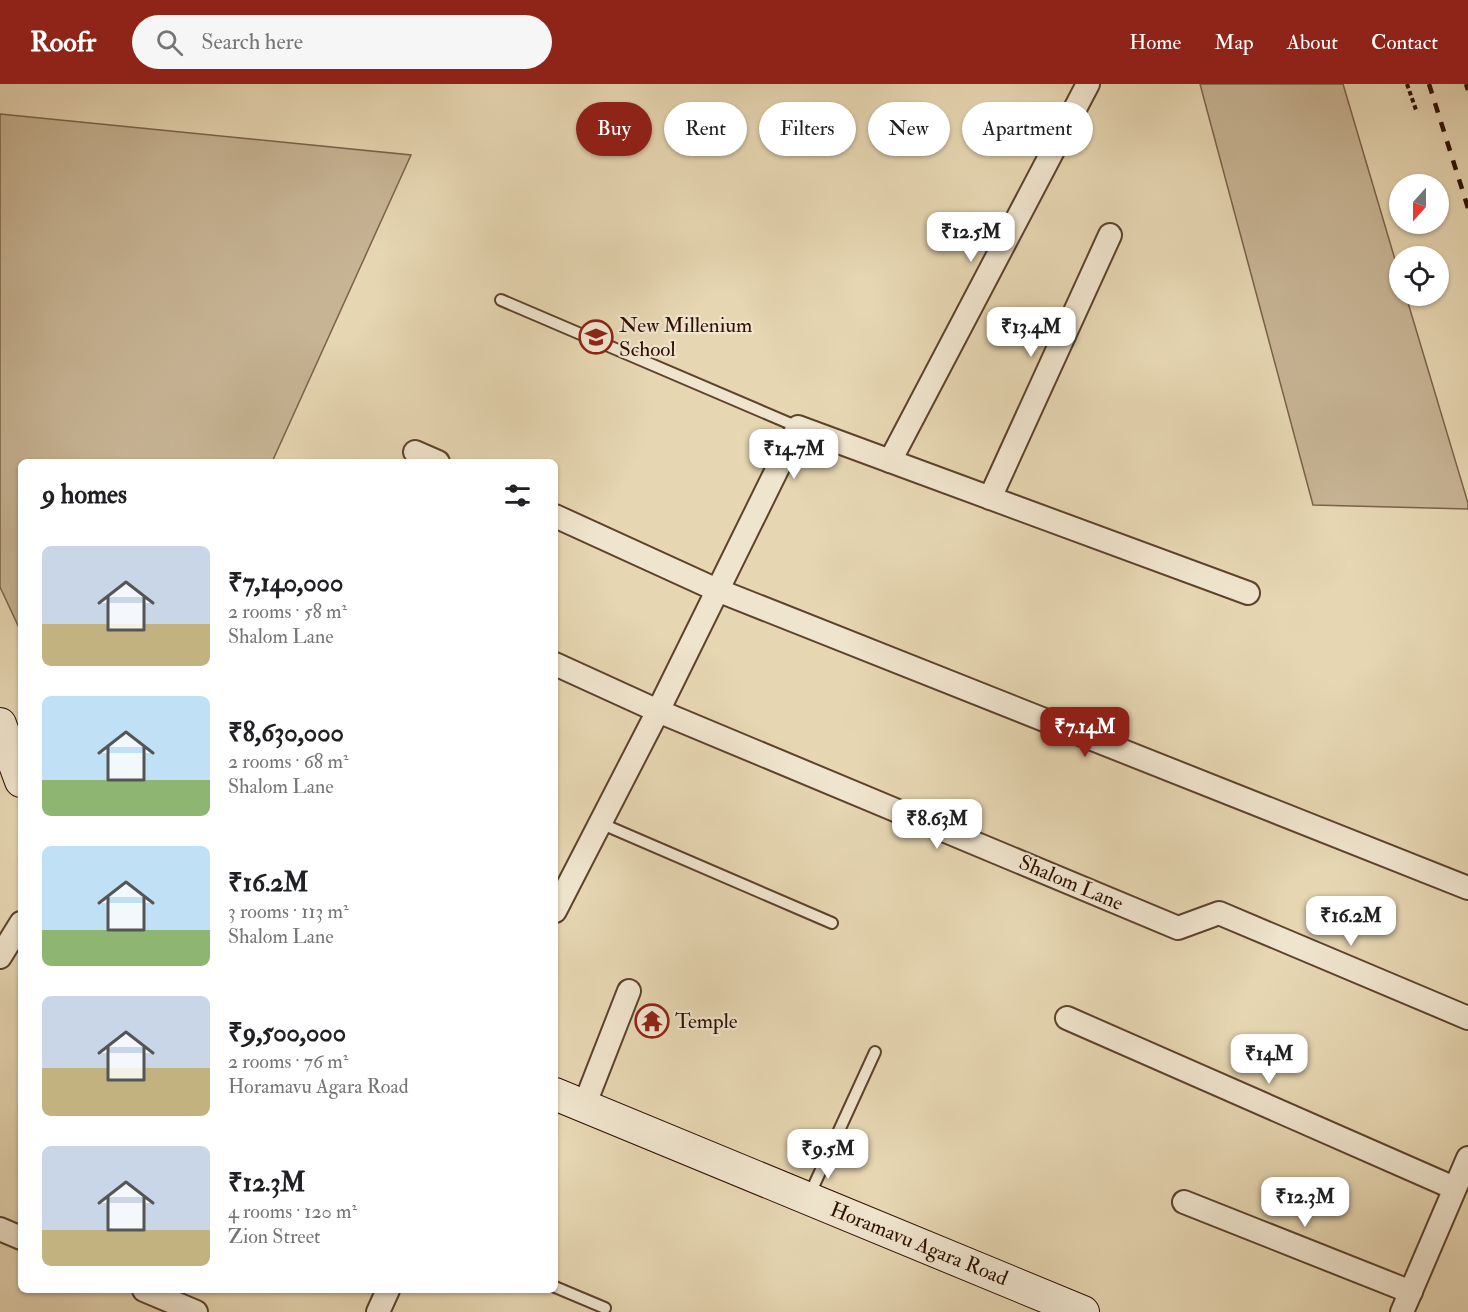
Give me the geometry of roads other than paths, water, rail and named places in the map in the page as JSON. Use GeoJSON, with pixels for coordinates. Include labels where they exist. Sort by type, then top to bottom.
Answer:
{"type":"FeatureCollection","features":[{"type":"Feature","properties":{"kind":"street"},"geometry":{"type":"LineString","coordinates":[[890,461],[1088,84]]}},
{"type":"Feature","properties":{"kind":"street"},"geometry":{"type":"LineString","coordinates":[[990,498],[1110,235]]}},
{"type":"Feature","properties":{"kind":"street"},"geometry":{"type":"LineString","coordinates":[[558,905],[658,711],[798,427],[1248,593]]}},
{"type":"Feature","properties":{"kind":"street"},"geometry":{"type":"LineString","coordinates":[[416,452],[431,459]]}},
{"type":"Feature","properties":{"kind":"street"},"geometry":{"type":"LineString","coordinates":[[558,517],[717,590],[1468,888]]}},
{"type":"Feature","properties":{"kind":"street","name":"Shalom Lane"},"geometry":{"type":"LineString","coordinates":[[558,665],[658,711],[1178,928],[1219,914],[1468,1018]]}},
{"type":"Feature","properties":{"kind":"street"},"geometry":{"type":"LineString","coordinates":[[0,724],[18,773]]}},
{"type":"Feature","properties":{"kind":"street"},"geometry":{"type":"LineString","coordinates":[[2,948],[18,927]]}},
{"type":"Feature","properties":{"kind":"street"},"geometry":{"type":"LineString","coordinates":[[585,1106],[628,991]]}},
{"type":"Feature","properties":{"kind":"street"},"geometry":{"type":"LineString","coordinates":[[1066,1018],[1463,1174],[1406,1302],[1184,1202]]}},
{"type":"Feature","properties":{"kind":"street","name":"Horamavu Agara Road"},"geometry":{"type":"LineString","coordinates":[[558,1095],[1083,1312]]}},
{"type":"Feature","properties":{"kind":"street"},"geometry":{"type":"LineString","coordinates":[[0,1229],[18,1237]]}},
{"type":"Feature","properties":{"kind":"street"},"geometry":{"type":"LineString","coordinates":[[151,1293],[196,1312]]}},
{"type":"Feature","properties":{"kind":"street"},"geometry":{"type":"LineString","coordinates":[[378,1312],[387,1293]]}},
{"type":"Feature","properties":{"kind":"lane"},"geometry":{"type":"LineString","coordinates":[[501,300],[798,427]]}},
{"type":"Feature","properties":{"kind":"lane"},"geometry":{"type":"LineString","coordinates":[[600,823],[832,923]]}},
{"type":"Feature","properties":{"kind":"lane"},"geometry":{"type":"LineString","coordinates":[[808,1198],[875,1052]]}},
{"type":"Feature","properties":{"kind":"lane"},"geometry":{"type":"LineString","coordinates":[[558,1288],[605,1308]]}},
{"type":"Feature","properties":{"kind":"railway"},"geometry":{"type":"LineString","coordinates":[[1429,84],[1468,208]]}},
{"type":"Feature","properties":{"kind":"railway"},"geometry":{"type":"LineString","coordinates":[[1466,84],[1468,90]]}},
{"type":"Feature","properties":{"kind":"place","name":"New Millenium School"},"geometry":{"type":"Point","coordinates":[596,337]}},
{"type":"Feature","properties":{"kind":"place","name":"Temple"},"geometry":{"type":"Point","coordinates":[652,1021]}}]}
